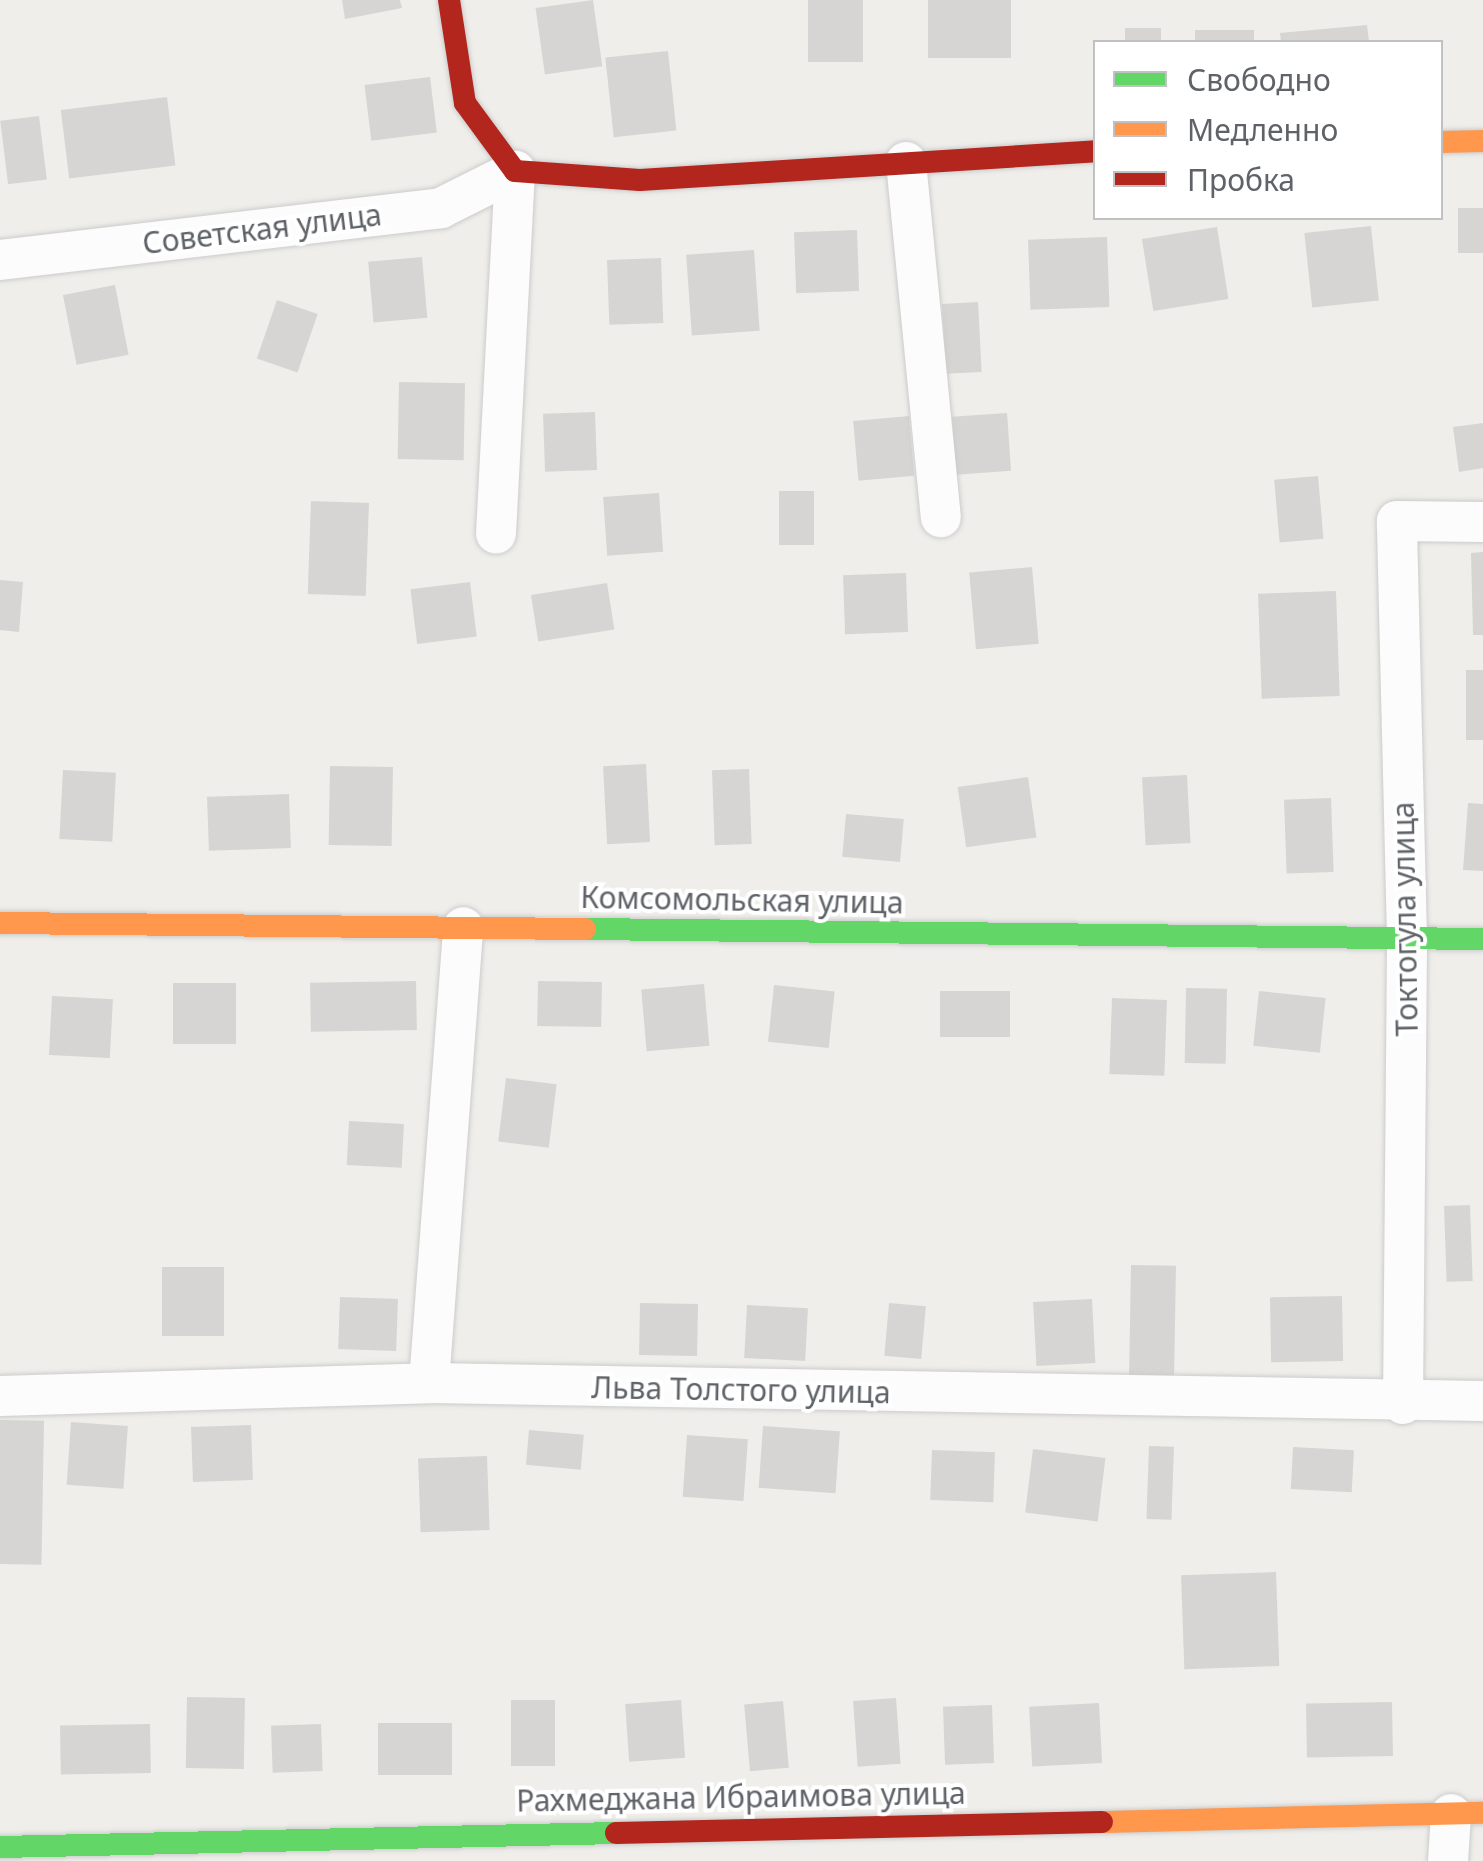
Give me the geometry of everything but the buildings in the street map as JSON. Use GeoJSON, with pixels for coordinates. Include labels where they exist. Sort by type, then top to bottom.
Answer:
{"type":"FeatureCollection","features":[{"type":"Feature","properties":{"kind":"street"},"geometry":{"type":"LineString","coordinates":[[449,0],[465,104],[515,171],[496,534]]}},
{"type":"Feature","properties":{"kind":"street"},"geometry":{"type":"LineString","coordinates":[[1443,142],[1483,141]]}},
{"type":"Feature","properties":{"kind":"street"},"geometry":{"type":"LineString","coordinates":[[515,171],[640,180],[1093,151]]}},
{"type":"Feature","properties":{"kind":"street"},"geometry":{"type":"LineString","coordinates":[[906,162],[941,517]]}},
{"type":"Feature","properties":{"kind":"street","name":"Советская улица"},"geometry":{"type":"LineString","coordinates":[[0,260],[441,208],[515,171]]}},
{"type":"Feature","properties":{"kind":"street","name":"Токтогула улица"},"geometry":{"type":"LineString","coordinates":[[1403,1404],[1407,937],[1396,521],[1483,522]]}},
{"type":"Feature","properties":{"kind":"street","name":"Комсомольская улица"},"geometry":{"type":"LineString","coordinates":[[0,923],[1483,939]]}},
{"type":"Feature","properties":{"kind":"street"},"geometry":{"type":"LineString","coordinates":[[429,1384],[462,928]]}},
{"type":"Feature","properties":{"kind":"street","name":"Льва Толстого улица"},"geometry":{"type":"LineString","coordinates":[[0,1396],[429,1384],[1403,1404],[1483,1401]]}},
{"type":"Feature","properties":{"kind":"street"},"geometry":{"type":"LineString","coordinates":[[1448,1861],[1467,1814]]}},
{"type":"Feature","properties":{"kind":"street","name":"Рахмеджана Ибраимова улица"},"geometry":{"type":"LineString","coordinates":[[0,1846],[791,1844],[1467,1814]]}},
{"type":"Feature","properties":{"kind":"traffic: fast"},"geometry":{"type":"LineString","coordinates":[[585,929],[1483,939]]}},
{"type":"Feature","properties":{"kind":"traffic: fast"},"geometry":{"type":"LineString","coordinates":[[0,1847],[616,1833]]}},
{"type":"Feature","properties":{"kind":"traffic: slow"},"geometry":{"type":"LineString","coordinates":[[1443,142],[1483,141]]}},
{"type":"Feature","properties":{"kind":"traffic: slow"},"geometry":{"type":"LineString","coordinates":[[0,923],[585,929]]}},
{"type":"Feature","properties":{"kind":"traffic: slow"},"geometry":{"type":"LineString","coordinates":[[1102,1822],[1483,1813]]}},
{"type":"Feature","properties":{"kind":"traffic: jam"},"geometry":{"type":"LineString","coordinates":[[449,0],[465,103],[515,171],[640,180],[1093,151]]}},
{"type":"Feature","properties":{"kind":"traffic: jam"},"geometry":{"type":"LineString","coordinates":[[616,1833],[1102,1822]]}}]}
